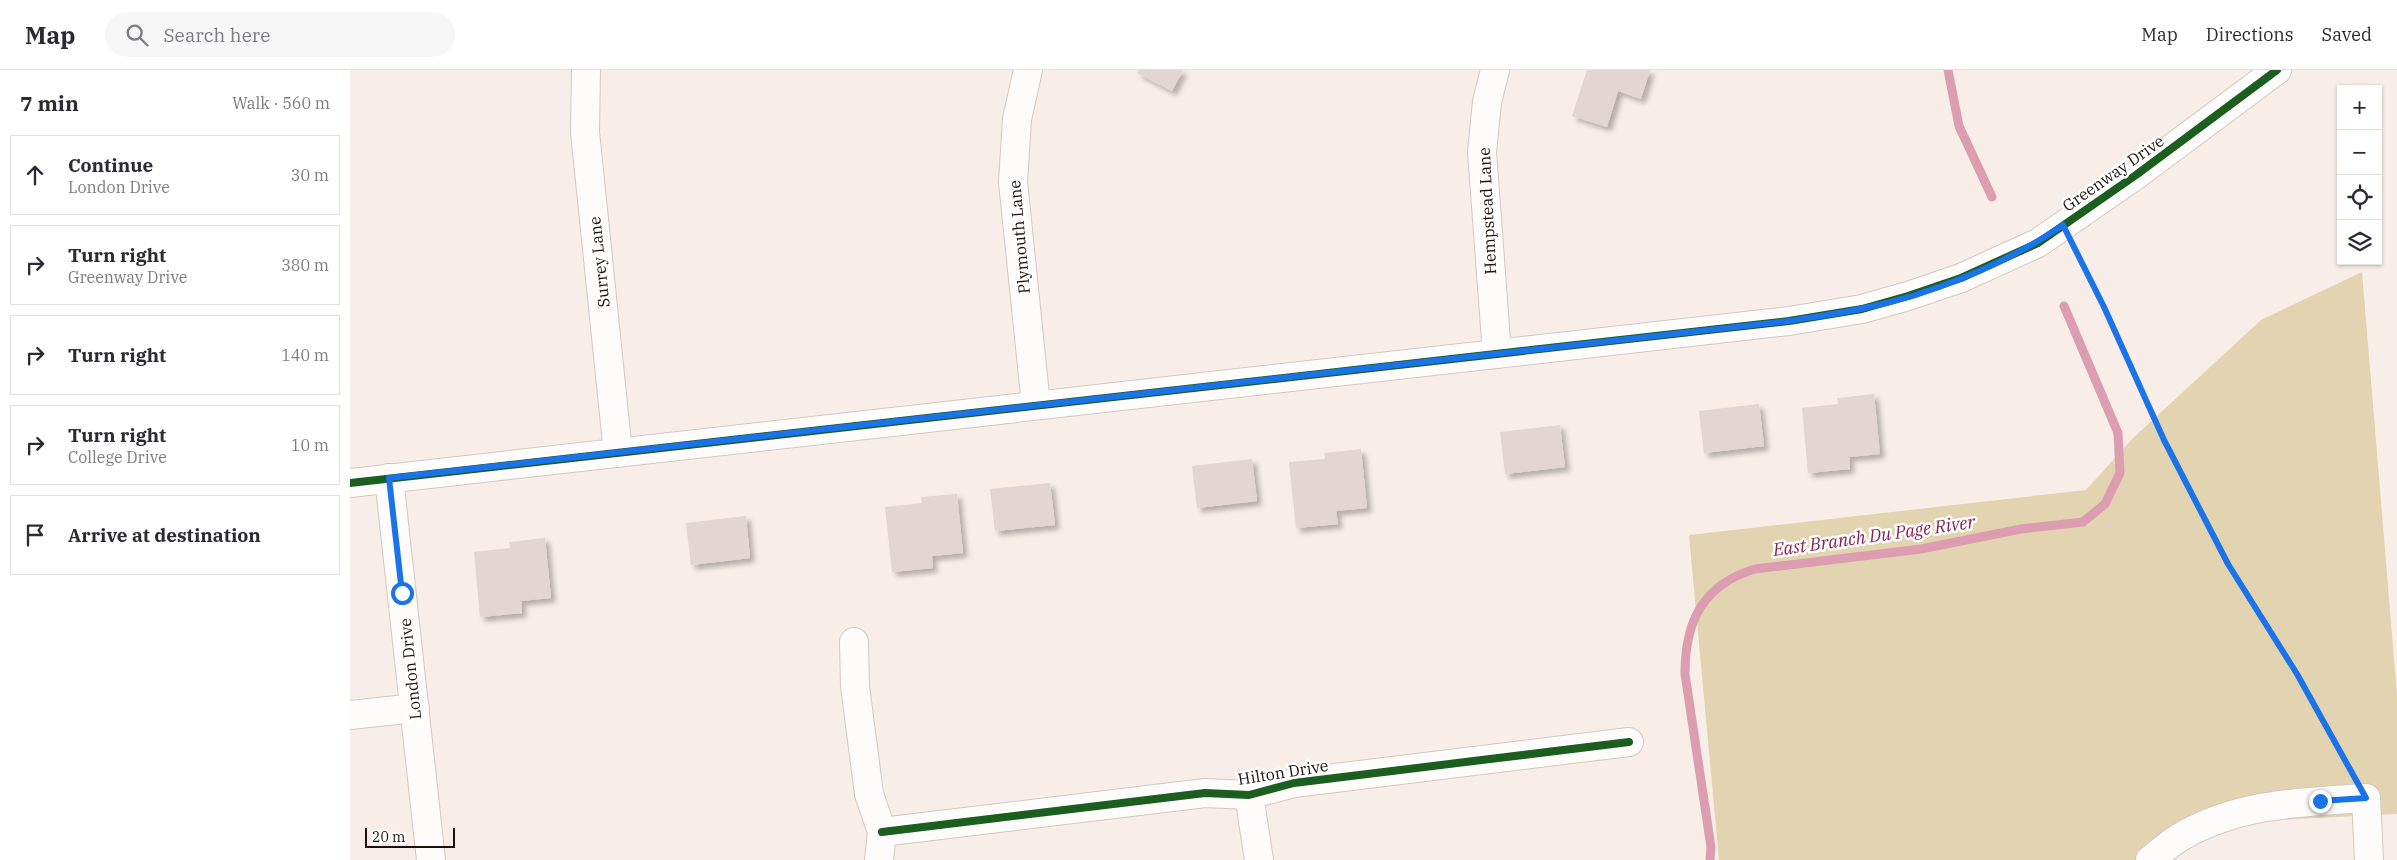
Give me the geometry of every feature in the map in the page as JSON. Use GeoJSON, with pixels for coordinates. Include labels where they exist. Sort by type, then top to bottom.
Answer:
{"type":"FeatureCollection","features":[{"type":"Feature","properties":{"kind":"street","name":"Surrey Lane"},"geometry":{"type":"LineString","coordinates":[[586,70],[586,132],[618,453]]}},
{"type":"Feature","properties":{"kind":"street","name":"Plymouth Lane"},"geometry":{"type":"LineString","coordinates":[[1028,70],[1017,120],[1013,182],[1036,405]]}},
{"type":"Feature","properties":{"kind":"street","name":"Hempstead Lane"},"geometry":{"type":"LineString","coordinates":[[1495,70],[1487,102],[1482,152],[1497,354]]}},
{"type":"Feature","properties":{"kind":"street","name":"Greenway Drive"},"geometry":{"type":"LineString","coordinates":[[350,483],[1789,321],[1862,309],[1961,278],[2038,243],[2136,175],[2277,70]]}},
{"type":"Feature","properties":{"kind":"street","name":"London Drive"},"geometry":{"type":"LineString","coordinates":[[389,478],[431,860]]}},
{"type":"Feature","properties":{"kind":"street"},"geometry":{"type":"LineString","coordinates":[[854,642],[855,686],[868,794],[882,832],[879,860]]}},
{"type":"Feature","properties":{"kind":"street"},"geometry":{"type":"LineString","coordinates":[[350,715],[415,708]]}},
{"type":"Feature","properties":{"kind":"street","name":"Hilton Drive"},"geometry":{"type":"LineString","coordinates":[[882,832],[1205,793],[1249,795],[1294,783],[1629,742]]}},
{"type":"Feature","properties":{"kind":"street"},"geometry":{"type":"LineString","coordinates":[[1249,795],[1260,860]]}},
{"type":"Feature","properties":{"kind":"street"},"geometry":{"type":"LineString","coordinates":[[2150,860],[2182,835],[2221,817],[2258,807],[2366,798],[2369,860]]}},
{"type":"Feature","properties":{"kind":"path"},"geometry":{"type":"LineString","coordinates":[[2063,225],[2104,307],[2164,440],[2228,564],[2297,674],[2366,798]]}},
{"type":"Feature","properties":{"kind":"shaded area"},"geometry":{"type":"Polygon","coordinates":[[[2362,272],[2397,695],[2397,814],[2257,821],[2207,838],[2168,860],[1719,860],[1689,535],[2086,490],[2132,439],[2261,320],[2362,272]]]}},
{"type":"Feature","properties":{"kind":"building"},"geometry":{"type":"Polygon","coordinates":[[[1139,70],[1183,70],[1172,91],[1137,73],[1139,70]]]}},
{"type":"Feature","properties":{"kind":"building"},"geometry":{"type":"Polygon","coordinates":[[[1587,70],[1650,70],[1641,99],[1618,91],[1607,127],[1572,116],[1587,70]]]}},
{"type":"Feature","properties":{"kind":"building"},"geometry":{"type":"Polygon","coordinates":[[[1874,394],[1880,454],[1849,457],[1850,469],[1808,473],[1802,408],[1838,404],[1837,398],[1874,394]]]}},
{"type":"Feature","properties":{"kind":"building"},"geometry":{"type":"Polygon","coordinates":[[[1759,404],[1764,446],[1704,453],[1699,411],[1759,404]]]}},
{"type":"Feature","properties":{"kind":"building"},"geometry":{"type":"Polygon","coordinates":[[[1560,425],[1565,467],[1505,474],[1500,432],[1560,425]]]}},
{"type":"Feature","properties":{"kind":"building"},"geometry":{"type":"Polygon","coordinates":[[[1361,449],[1367,508],[1336,511],[1338,524],[1296,528],[1289,462],[1325,459],[1324,453],[1361,449]]]}},
{"type":"Feature","properties":{"kind":"building"},"geometry":{"type":"Polygon","coordinates":[[[1252,459],[1257,501],[1197,508],[1192,466],[1252,459]]]}},
{"type":"Feature","properties":{"kind":"building"},"geometry":{"type":"Polygon","coordinates":[[[1050,483],[1055,525],[995,531],[990,489],[1050,483]]]}},
{"type":"Feature","properties":{"kind":"building"},"geometry":{"type":"Polygon","coordinates":[[[957,494],[963,553],[932,556],[933,568],[892,572],[885,507],[922,503],[921,497],[957,494]]]}},
{"type":"Feature","properties":{"kind":"building"},"geometry":{"type":"Polygon","coordinates":[[[746,516],[750,558],[691,565],[686,523],[746,516]]]}},
{"type":"Feature","properties":{"kind":"building"},"geometry":{"type":"Polygon","coordinates":[[[545,538],[551,598],[521,601],[522,613],[480,617],[474,552],[510,548],[509,542],[545,538]]]}},
{"type":"Feature","properties":{"kind":"waterway","name":"East Branch Du Page River"},"geometry":{"type":"LineString","coordinates":[[1948,70],[1959,126],[1992,197]]}},
{"type":"Feature","properties":{"kind":"waterway","name":"East Branch Du Page River"},"geometry":{"type":"LineString","coordinates":[[1710,860],[1711,847],[1685,674],[1688,638],[1700,608],[1722,585],[1737,576],[1755,569],[1921,549],[2021,529],[2083,522],[2105,504],[2120,473],[2118,433],[2064,306]]}},
{"type":"Feature","properties":{"kind":"cycle path"},"geometry":{"type":"LineString","coordinates":[[350,483],[1789,321],[1862,309],[1961,278],[2038,243],[2136,175],[2277,70]]}},
{"type":"Feature","properties":{"kind":"cycle path"},"geometry":{"type":"LineString","coordinates":[[882,832],[1205,793],[1249,795],[1294,783],[1629,742]]}},
{"type":"Feature","properties":{"kind":"route"},"geometry":{"type":"LineString","coordinates":[[402,593],[389,478],[1789,321],[1862,309],[1961,278],[2038,243],[2063,225],[2104,307],[2164,440],[2228,564],[2297,674],[2366,798],[2320,801]]}}]}
